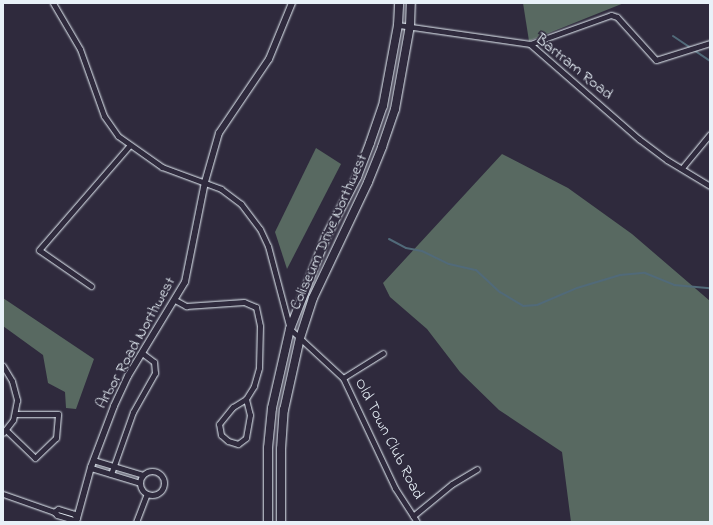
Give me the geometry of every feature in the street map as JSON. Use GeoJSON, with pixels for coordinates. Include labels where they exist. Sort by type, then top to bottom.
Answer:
{"type":"FeatureCollection","features":[{"type":"Feature","properties":{"kind":"main road","name":"Coliseum Drive Northwest"},"geometry":{"type":"LineString","coordinates":[[268,522],[268,448],[272,408],[290,330],[326,237],[357,177],[383,106],[398,25],[399,3]]}},
{"type":"Feature","properties":{"kind":"main road","name":"Coliseum Drive Northwest"},"geometry":{"type":"LineString","coordinates":[[281,522],[281,449],[284,418],[300,338],[313,298],[368,182],[395,109],[410,26],[411,3]]}},
{"type":"Feature","properties":{"kind":"street"},"geometry":{"type":"LineString","coordinates":[[53,3],[80,49],[104,116],[118,136],[129,146],[162,167],[222,189],[241,204],[264,236],[290,330]]}},
{"type":"Feature","properties":{"kind":"street","name":"Arbor Road Northwest"},"geometry":{"type":"LineString","coordinates":[[77,520],[93,460],[114,406],[142,354],[185,282],[189,268],[204,182],[219,133],[269,59],[292,3]]}},
{"type":"Feature","properties":{"kind":"street"},"geometry":{"type":"LineString","coordinates":[[530,44],[611,15],[617,17],[656,60],[710,43]]}},
{"type":"Feature","properties":{"kind":"street","name":"Bartram Road"},"geometry":{"type":"LineString","coordinates":[[398,25],[530,44],[639,138],[710,186]]}},
{"type":"Feature","properties":{"kind":"street"},"geometry":{"type":"LineString","coordinates":[[682,168],[710,134]]}},
{"type":"Feature","properties":{"kind":"street"},"geometry":{"type":"LineString","coordinates":[[91,286],[39,250],[129,146]]}},
{"type":"Feature","properties":{"kind":"street"},"geometry":{"type":"LineString","coordinates":[[175,300],[186,306],[244,302],[256,308],[260,326],[259,368],[254,386],[246,399],[233,407],[219,424],[221,435],[228,441],[238,444],[246,438],[250,415],[246,399]]}},
{"type":"Feature","properties":{"kind":"street","name":"Old Town Club Road"},"geometry":{"type":"LineString","coordinates":[[290,330],[343,378],[395,488],[417,522]]}},
{"type":"Feature","properties":{"kind":"street"},"geometry":{"type":"LineString","coordinates":[[343,378],[383,353]]}},
{"type":"Feature","properties":{"kind":"street"},"geometry":{"type":"LineString","coordinates":[[111,474],[134,412],[155,373],[154,362],[142,354]]}},
{"type":"Feature","properties":{"kind":"street"},"geometry":{"type":"LineString","coordinates":[[3,366],[15,390],[15,414],[5,432],[36,458],[56,438],[58,414],[15,414]]}},
{"type":"Feature","properties":{"kind":"street"},"geometry":{"type":"LineString","coordinates":[[93,460],[143,475],[153,471],[160,475],[164,482],[159,492],[147,494]]}},
{"type":"Feature","properties":{"kind":"street"},"geometry":{"type":"LineString","coordinates":[[91,468],[140,483],[147,494]]}},
{"type":"Feature","properties":{"kind":"street"},"geometry":{"type":"LineString","coordinates":[[413,516],[452,484],[477,469]]}},
{"type":"Feature","properties":{"kind":"street"},"geometry":{"type":"LineString","coordinates":[[140,483],[143,475]]}},
{"type":"Feature","properties":{"kind":"street"},"geometry":{"type":"LineString","coordinates":[[3,494],[54,512],[57,515],[77,520]]}},
{"type":"Feature","properties":{"kind":"street"},"geometry":{"type":"LineString","coordinates":[[136,522],[147,494]]}},
{"type":"Feature","properties":{"kind":"green space"},"geometry":{"type":"Polygon","coordinates":[[[523,3],[624,3],[529,41],[523,3]]]}},
{"type":"Feature","properties":{"kind":"green space"},"geometry":{"type":"Polygon","coordinates":[[[316,148],[341,164],[287,269],[275,232],[316,148]]]}},
{"type":"Feature","properties":{"kind":"green space"},"geometry":{"type":"Polygon","coordinates":[[[502,154],[568,188],[632,234],[710,301],[710,522],[571,522],[562,452],[499,410],[460,372],[427,329],[390,297],[383,283],[502,154]]]}},
{"type":"Feature","properties":{"kind":"green space"},"geometry":{"type":"Polygon","coordinates":[[[3,298],[94,359],[76,409],[66,408],[65,392],[48,383],[43,355],[3,326],[3,298]]]}},
{"type":"Feature","properties":{"kind":"waterway"},"geometry":{"type":"LineString","coordinates":[[673,36],[710,61]]}},
{"type":"Feature","properties":{"kind":"waterway"},"geometry":{"type":"LineString","coordinates":[[389,239],[406,248],[422,251],[449,264],[476,270],[500,292],[523,306],[537,305],[577,288],[620,275],[645,273],[674,285],[710,288]]}}]}
